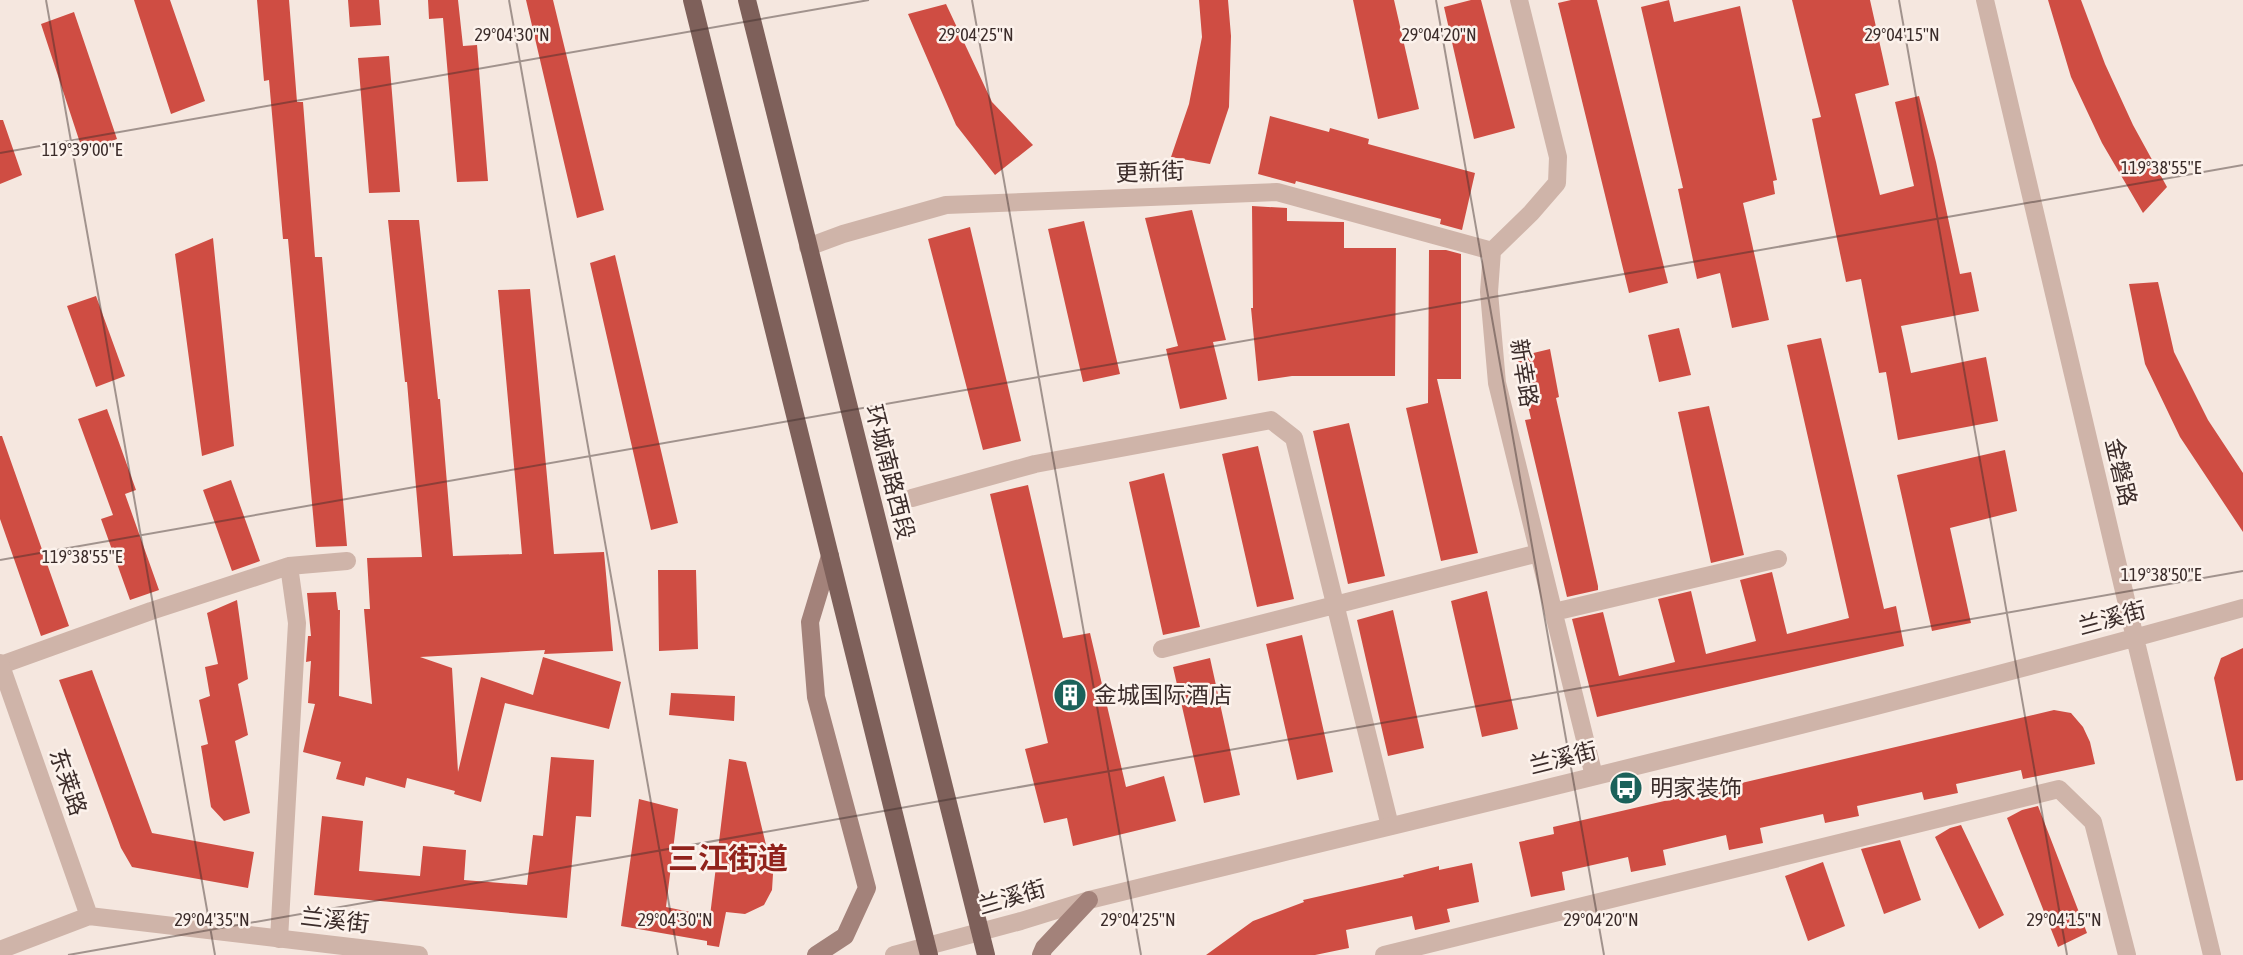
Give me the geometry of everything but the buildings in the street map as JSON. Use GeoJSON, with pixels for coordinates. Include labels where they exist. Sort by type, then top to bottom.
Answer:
{"type":"FeatureCollection","features":[{"type":"Feature","properties":{"kind":"main road"},"geometry":{"type":"LineString","coordinates":[[692,0],[928,951]]}},
{"type":"Feature","properties":{"kind":"main road","name":"环城南路西段"},"geometry":{"type":"LineString","coordinates":[[747,0],[986,955]]}},
{"type":"Feature","properties":{"kind":"main road"},"geometry":{"type":"LineString","coordinates":[[816,955],[845,936],[867,888],[816,697],[810,622],[830,556]]}},
{"type":"Feature","properties":{"kind":"main road"},"geometry":{"type":"LineString","coordinates":[[1041,955],[1044,948],[1089,900]]}},
{"type":"Feature","properties":{"kind":"street"},"geometry":{"type":"LineString","coordinates":[[1492,251],[1557,183],[1558,157],[1519,0]]}},
{"type":"Feature","properties":{"kind":"street","name":"金磐路"},"geometry":{"type":"LineString","coordinates":[[1985,0],[2212,955]]}},
{"type":"Feature","properties":{"kind":"street","name":"更新街"},"geometry":{"type":"LineString","coordinates":[[808,247],[843,234],[946,205],[1277,192],[1492,251]]}},
{"type":"Feature","properties":{"kind":"street","name":"新幸路"},"geometry":{"type":"LineString","coordinates":[[1492,251],[1489,292],[1497,383],[1594,776]]}},
{"type":"Feature","properties":{"kind":"street"},"geometry":{"type":"LineString","coordinates":[[912,498],[1035,464],[1271,420],[1294,438],[1390,826]]}},
{"type":"Feature","properties":{"kind":"street"},"geometry":{"type":"LineString","coordinates":[[1162,649],[1539,553]]}},
{"type":"Feature","properties":{"kind":"street"},"geometry":{"type":"LineString","coordinates":[[1553,612],[1778,559]]}},
{"type":"Feature","properties":{"kind":"street"},"geometry":{"type":"LineString","coordinates":[[0,664],[289,566],[347,561]]}},
{"type":"Feature","properties":{"kind":"street"},"geometry":{"type":"LineString","coordinates":[[279,939],[297,623],[289,566]]}},
{"type":"Feature","properties":{"kind":"street","name":"兰溪街"},"geometry":{"type":"LineString","coordinates":[[894,955],[928,951],[980,931],[1089,900],[1594,776],[2243,608]]}},
{"type":"Feature","properties":{"kind":"street","name":"东莱路"},"geometry":{"type":"LineString","coordinates":[[0,664],[89,916]]}},
{"type":"Feature","properties":{"kind":"street"},"geometry":{"type":"LineString","coordinates":[[1384,955],[2059,789],[2093,822],[2127,955]]}},
{"type":"Feature","properties":{"kind":"street","name":"兰溪街"},"geometry":{"type":"LineString","coordinates":[[0,950],[89,916],[419,955]]}},
{"type":"Feature","properties":{"kind":"place","name":"金城国际酒店"},"geometry":{"type":"Point","coordinates":[1070,695]}},
{"type":"Feature","properties":{"kind":"place","name":"明家装饰"},"geometry":{"type":"Point","coordinates":[1626,788]}},
{"type":"Feature","properties":{"kind":"district","name":"三江街道"},"geometry":{"type":"Point","coordinates":[728,858]}}]}
